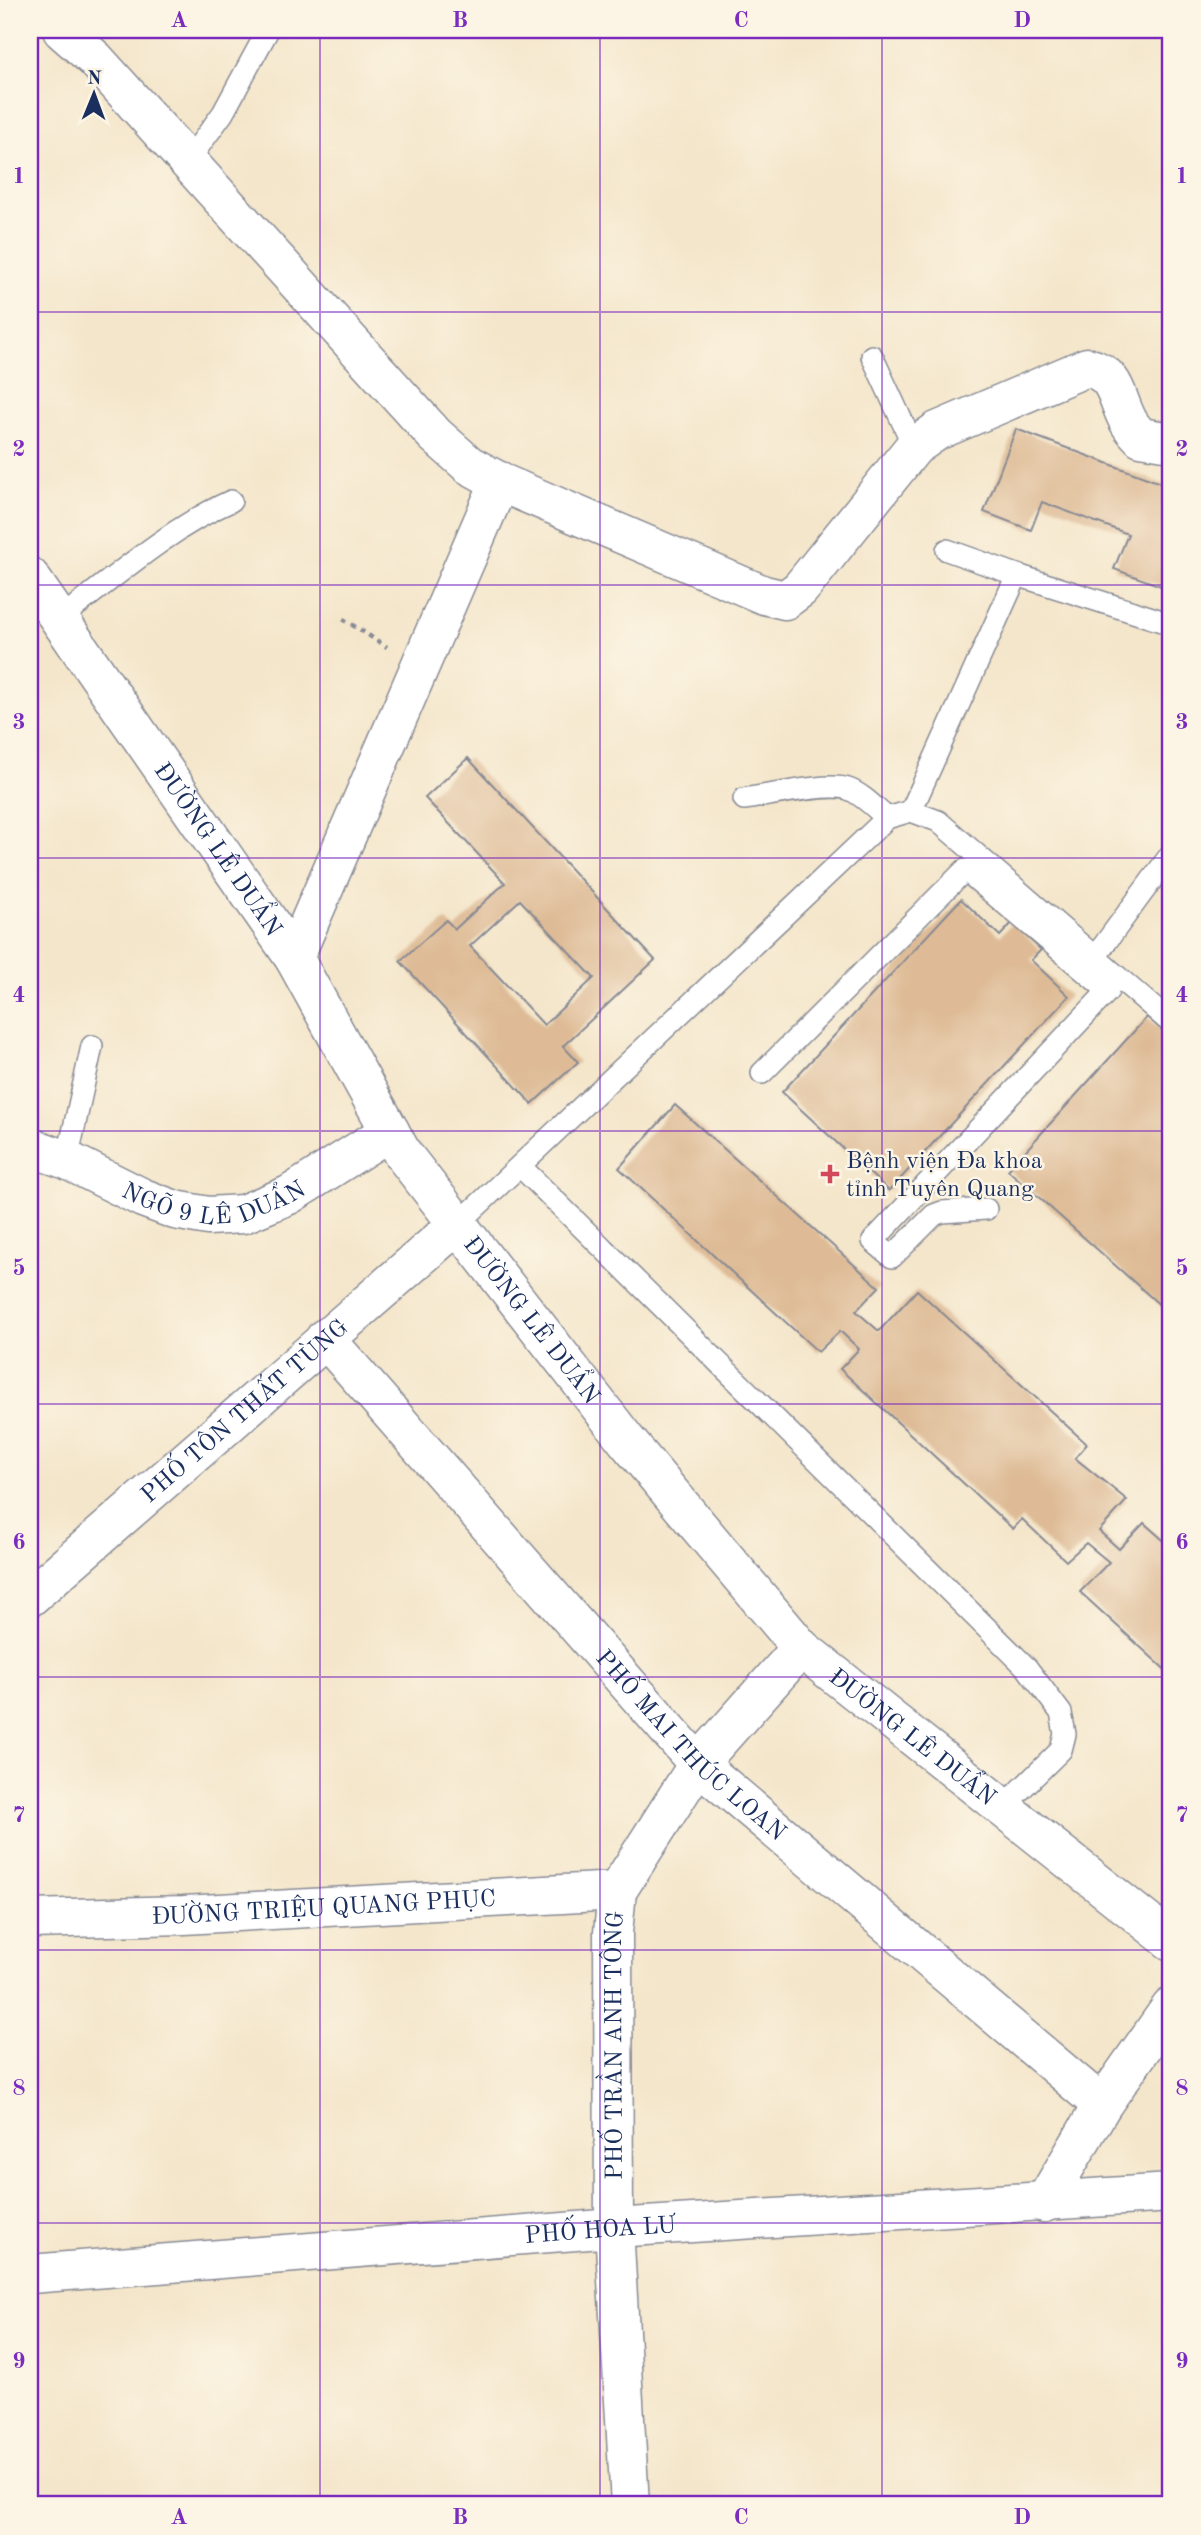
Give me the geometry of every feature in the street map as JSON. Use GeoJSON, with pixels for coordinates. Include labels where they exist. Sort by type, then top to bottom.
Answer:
{"type":"FeatureCollection","features":[{"type":"Feature","properties":{"kind":"street"},"geometry":{"type":"LineString","coordinates":[[62,30],[95,59],[435,435],[469,465],[500,481],[764,595],[785,600],[800,589],[914,447],[937,431],[1087,367],[1101,370],[1112,381],[1129,423],[1141,437],[1171,442]]}},
{"type":"Feature","properties":{"kind":"street"},"geometry":{"type":"LineString","coordinates":[[294,958],[500,481]]}},
{"type":"Feature","properties":{"kind":"street","name":"ĐƯỜNG LÊ DUẨN"},"geometry":{"type":"LineString","coordinates":[[30,577],[294,958],[402,1153],[626,1440],[802,1648],[1171,1941]]}},
{"type":"Feature","properties":{"kind":"street","name":"NGÕ 9 LÊ DUẨN"},"geometry":{"type":"LineString","coordinates":[[30,1147],[67,1160],[143,1198],[174,1210],[208,1216],[243,1214],[289,1195],[390,1131]]}},
{"type":"Feature","properties":{"kind":"street","name":"PHỐ TÔN THẤT TÙNG"},"geometry":{"type":"LineString","coordinates":[[30,1597],[457,1225]]}},
{"type":"Feature","properties":{"kind":"street","name":"PHỐ MAI THÚC LOAN"},"geometry":{"type":"LineString","coordinates":[[325,1338],[698,1764],[1102,2105]]}},
{"type":"Feature","properties":{"kind":"street","name":"PHỐ TRẦN ANH TÔNG"},"geometry":{"type":"LineString","coordinates":[[630,2505],[614,2228],[613,1933],[617,1891],[698,1764],[802,1648]]}},
{"type":"Feature","properties":{"kind":"street","name":"ĐƯỜNG TRIỆU QUANG PHỤC"},"geometry":{"type":"LineString","coordinates":[[30,1919],[184,1915],[617,1891]]}},
{"type":"Feature","properties":{"kind":"street"},"geometry":{"type":"LineString","coordinates":[[1044,2203],[1102,2105],[1171,2007]]}},
{"type":"Feature","properties":{"kind":"street","name":"PHỐ HOA LƯ"},"geometry":{"type":"LineString","coordinates":[[30,2274],[614,2228],[1171,2193]]}},
{"type":"Feature","properties":{"kind":"lane"},"geometry":{"type":"LineString","coordinates":[[188,162],[223,113],[268,30]]}},
{"type":"Feature","properties":{"kind":"lane"},"geometry":{"type":"LineString","coordinates":[[872,356],[914,447]]}},
{"type":"Feature","properties":{"kind":"lane"},"geometry":{"type":"LineString","coordinates":[[59,619],[205,512],[231,501]]}},
{"type":"Feature","properties":{"kind":"lane"},"geometry":{"type":"LineString","coordinates":[[947,550],[1171,624]]}},
{"type":"Feature","properties":{"kind":"lane"},"geometry":{"type":"LineString","coordinates":[[911,811],[1017,575]]}},
{"type":"Feature","properties":{"kind":"lane"},"geometry":{"type":"LineString","coordinates":[[744,799],[832,786],[848,789],[865,799],[887,818]]}},
{"type":"Feature","properties":{"kind":"lane"},"geometry":{"type":"LineString","coordinates":[[457,1225],[887,818],[911,811],[938,821],[1171,1024]]}},
{"type":"Feature","properties":{"kind":"lane"},"geometry":{"type":"LineString","coordinates":[[1095,957],[1171,854]]}},
{"type":"Feature","properties":{"kind":"lane"},"geometry":{"type":"LineString","coordinates":[[762,1073],[965,870],[1108,991]]}},
{"type":"Feature","properties":{"kind":"lane"},"geometry":{"type":"LineString","coordinates":[[1095,957],[1108,991]]}},
{"type":"Feature","properties":{"kind":"lane"},"geometry":{"type":"LineString","coordinates":[[986,1209],[942,1212],[934,1216],[892,1257],[873,1241],[1108,991]]}},
{"type":"Feature","properties":{"kind":"lane"},"geometry":{"type":"LineString","coordinates":[[67,1160],[92,1046]]}},
{"type":"Feature","properties":{"kind":"lane"},"geometry":{"type":"LineString","coordinates":[[520,1166],[1027,1668],[1061,1713],[1065,1734],[1061,1750],[1002,1808]]}},
{"type":"Feature","properties":{"kind":"path"},"geometry":{"type":"LineString","coordinates":[[343,619],[420,667]]}},
{"type":"Feature","properties":{"kind":"building"},"geometry":{"type":"Polygon","coordinates":[[[1016,429],[1171,487],[1169,589],[1114,569],[1128,534],[1042,502],[1031,530],[984,512],[1016,429]]]}},
{"type":"Feature","properties":{"kind":"building"},"geometry":{"type":"Polygon","coordinates":[[[468,758],[655,960],[563,1046],[578,1062],[532,1104],[400,961],[446,920],[455,929],[505,883],[425,798],[468,758]],[[520,900],[470,946],[544,1025],[594,978],[520,900]]]}},
{"type":"Feature","properties":{"kind":"building"},"geometry":{"type":"Polygon","coordinates":[[[961,899],[1000,936],[1012,923],[1041,950],[1031,960],[1069,996],[889,1191],[782,1092],[961,899]]]}},
{"type":"Feature","properties":{"kind":"building"},"geometry":{"type":"Polygon","coordinates":[[[1147,1017],[1171,1038],[1171,1315],[1008,1170],[1147,1017]]]}},
{"type":"Feature","properties":{"kind":"building"},"geometry":{"type":"Polygon","coordinates":[[[675,1105],[879,1287],[856,1311],[879,1331],[917,1290],[1087,1444],[1075,1458],[1127,1500],[1099,1531],[1119,1549],[1144,1523],[1171,1547],[1171,1675],[1080,1592],[1109,1562],[1086,1543],[1066,1561],[1022,1519],[1013,1529],[840,1369],[859,1349],[840,1331],[818,1352],[619,1168],[675,1105]]]}},
{"type":"Feature","properties":{"kind":"place","name":"Bệnh viện Đa khoa tỉnh Tuyên Quang"},"geometry":{"type":"Point","coordinates":[830,1174]}}]}
